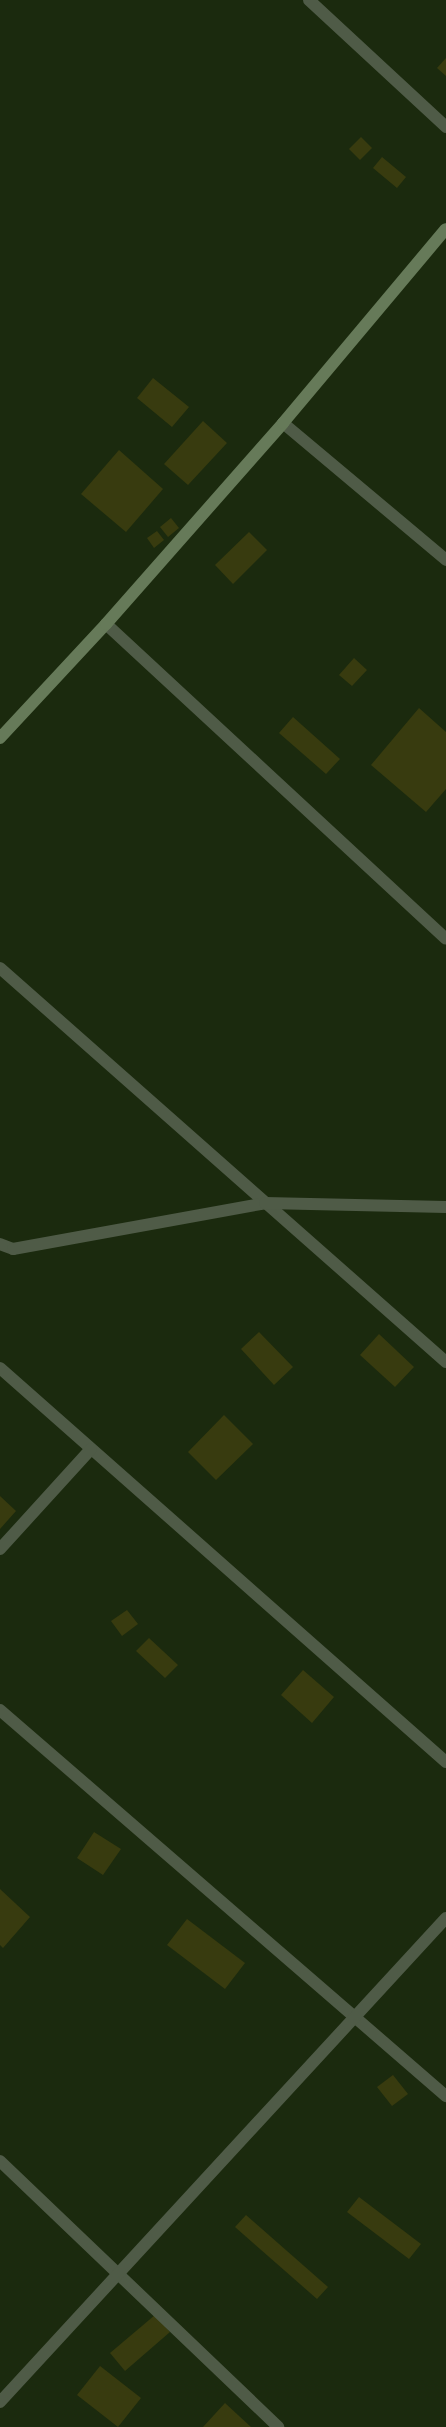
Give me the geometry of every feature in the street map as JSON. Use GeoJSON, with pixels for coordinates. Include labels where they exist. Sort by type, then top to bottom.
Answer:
{"type":"FeatureCollection","features":[{"type":"Feature","properties":{"kind":"street"},"geometry":{"type":"LineString","coordinates":[[309,0],[446,126]]}},
{"type":"Feature","properties":{"kind":"street"},"geometry":{"type":"LineString","coordinates":[[0,738],[106,624],[283,423],[446,228]]}},
{"type":"Feature","properties":{"kind":"street"},"geometry":{"type":"LineString","coordinates":[[283,423],[446,560]]}},
{"type":"Feature","properties":{"kind":"street"},"geometry":{"type":"LineString","coordinates":[[106,624],[446,939]]}},
{"type":"Feature","properties":{"kind":"street"},"geometry":{"type":"LineString","coordinates":[[0,968],[446,1362]]}},
{"type":"Feature","properties":{"kind":"street"},"geometry":{"type":"LineString","coordinates":[[0,1244],[13,1248],[266,1203],[446,1207]]}},
{"type":"Feature","properties":{"kind":"street"},"geometry":{"type":"LineString","coordinates":[[0,1368],[446,1762]]}},
{"type":"Feature","properties":{"kind":"street"},"geometry":{"type":"LineString","coordinates":[[0,1550],[91,1449]]}},
{"type":"Feature","properties":{"kind":"street"},"geometry":{"type":"LineString","coordinates":[[0,1710],[446,2096]]}},
{"type":"Feature","properties":{"kind":"street"},"geometry":{"type":"LineString","coordinates":[[0,2402],[446,1918]]}},
{"type":"Feature","properties":{"kind":"street"},"geometry":{"type":"LineString","coordinates":[[0,2161],[278,2427]]}},
{"type":"Feature","properties":{"kind":"building"},"geometry":{"type":"Polygon","coordinates":[[[446,58],[446,76],[437,68],[446,58]]]}},
{"type":"Feature","properties":{"kind":"building"},"geometry":{"type":"Polygon","coordinates":[[[361,137],[372,148],[360,160],[349,149],[361,137]]]}},
{"type":"Feature","properties":{"kind":"building"},"geometry":{"type":"Polygon","coordinates":[[[382,157],[406,177],[397,188],[373,168],[382,157]]]}},
{"type":"Feature","properties":{"kind":"building"},"geometry":{"type":"Polygon","coordinates":[[[153,378],[189,407],[172,427],[137,398],[153,378]]]}},
{"type":"Feature","properties":{"kind":"building"},"geometry":{"type":"Polygon","coordinates":[[[203,421],[227,443],[188,485],[164,464],[203,421]]]}},
{"type":"Feature","properties":{"kind":"building"},"geometry":{"type":"Polygon","coordinates":[[[119,450],[163,489],[126,532],[81,494],[119,450]]]}},
{"type":"Feature","properties":{"kind":"building"},"geometry":{"type":"Polygon","coordinates":[[[171,518],[179,528],[168,537],[160,527],[171,518]]]}},
{"type":"Feature","properties":{"kind":"building"},"geometry":{"type":"Polygon","coordinates":[[[157,531],[164,540],[154,548],[147,538],[157,531]]]}},
{"type":"Feature","properties":{"kind":"building"},"geometry":{"type":"Polygon","coordinates":[[[249,532],[267,550],[233,584],[215,565],[249,532]]]}},
{"type":"Feature","properties":{"kind":"building"},"geometry":{"type":"Polygon","coordinates":[[[354,658],[367,670],[352,686],[339,675],[354,658]]]}},
{"type":"Feature","properties":{"kind":"building"},"geometry":{"type":"Polygon","coordinates":[[[419,708],[446,732],[446,789],[426,812],[371,765],[419,708]]]}},
{"type":"Feature","properties":{"kind":"building"},"geometry":{"type":"Polygon","coordinates":[[[293,717],[340,759],[326,774],[279,733],[293,717]]]}},
{"type":"Feature","properties":{"kind":"building"},"geometry":{"type":"Polygon","coordinates":[[[259,1332],[293,1367],[274,1385],[241,1349],[259,1332]]]}},
{"type":"Feature","properties":{"kind":"building"},"geometry":{"type":"Polygon","coordinates":[[[379,1334],[414,1367],[395,1387],[360,1355],[379,1334]]]}},
{"type":"Feature","properties":{"kind":"building"},"geometry":{"type":"Polygon","coordinates":[[[224,1415],[253,1444],[216,1480],[188,1452],[224,1415]]]}},
{"type":"Feature","properties":{"kind":"building"},"geometry":{"type":"Polygon","coordinates":[[[0,1496],[16,1511],[0,1529],[0,1496]]]}},
{"type":"Feature","properties":{"kind":"building"},"geometry":{"type":"Polygon","coordinates":[[[127,1610],[138,1624],[122,1636],[111,1621],[127,1610]]]}},
{"type":"Feature","properties":{"kind":"building"},"geometry":{"type":"Polygon","coordinates":[[[149,1638],[178,1665],[165,1678],[136,1651],[149,1638]]]}},
{"type":"Feature","properties":{"kind":"building"},"geometry":{"type":"Polygon","coordinates":[[[303,1670],[334,1697],[312,1723],[281,1695],[303,1670]]]}},
{"type":"Feature","properties":{"kind":"building"},"geometry":{"type":"Polygon","coordinates":[[[94,1832],[121,1849],[103,1875],[77,1858],[94,1832]]]}},
{"type":"Feature","properties":{"kind":"building"},"geometry":{"type":"Polygon","coordinates":[[[0,1889],[30,1917],[3,1948],[0,1945],[0,1889]]]}},
{"type":"Feature","properties":{"kind":"building"},"geometry":{"type":"Polygon","coordinates":[[[187,1919],[245,1963],[225,1989],[167,1945],[187,1919]]]}},
{"type":"Feature","properties":{"kind":"building"},"geometry":{"type":"Polygon","coordinates":[[[393,2075],[408,2094],[392,2106],[377,2087],[393,2075]]]}},
{"type":"Feature","properties":{"kind":"building"},"geometry":{"type":"Polygon","coordinates":[[[359,2197],[421,2244],[409,2259],[347,2212],[359,2197]]]}},
{"type":"Feature","properties":{"kind":"building"},"geometry":{"type":"Polygon","coordinates":[[[246,2215],[328,2287],[317,2299],[235,2227],[246,2215]]]}},
{"type":"Feature","properties":{"kind":"building"},"geometry":{"type":"Polygon","coordinates":[[[155,2315],[170,2332],[125,2371],[110,2353],[155,2315]]]}},
{"type":"Feature","properties":{"kind":"building"},"geometry":{"type":"Polygon","coordinates":[[[100,2366],[141,2398],[118,2427],[77,2395],[100,2366]]]}},
{"type":"Feature","properties":{"kind":"building"},"geometry":{"type":"Polygon","coordinates":[[[225,2403],[251,2427],[203,2427],[225,2403]]]}}]}
